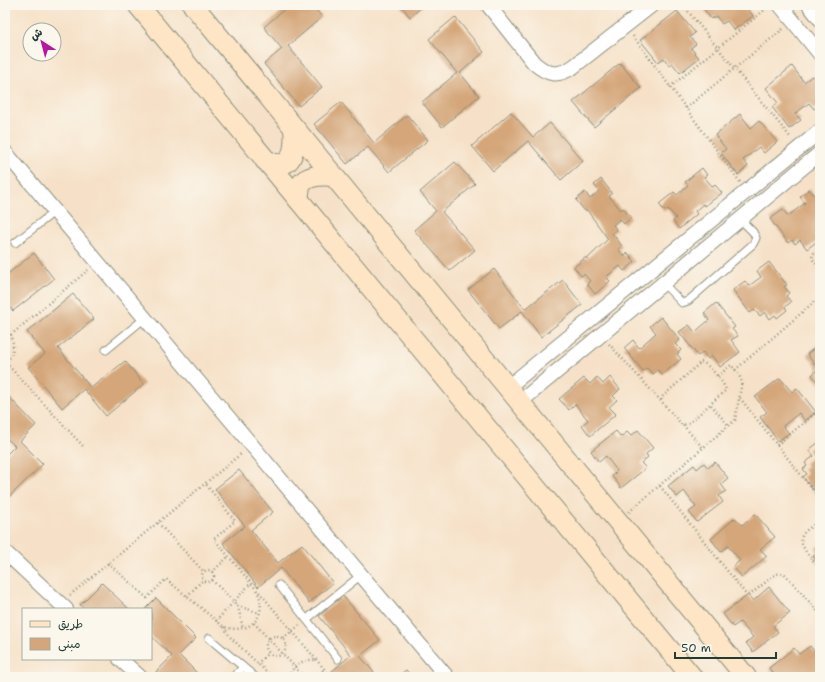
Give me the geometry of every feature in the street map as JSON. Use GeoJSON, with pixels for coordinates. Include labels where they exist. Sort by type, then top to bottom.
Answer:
{"type":"FeatureCollection","features":[{"type":"Feature","properties":{"kind":"street"},"geometry":{"type":"LineString","coordinates":[[138,5],[692,677]]}},
{"type":"Feature","properties":{"kind":"street"},"geometry":{"type":"LineString","coordinates":[[192,5],[746,677]]}},
{"type":"Feature","properties":{"kind":"street"},"geometry":{"type":"LineString","coordinates":[[488,5],[534,62],[542,70],[552,74],[564,73],[573,67],[652,5]]}},
{"type":"Feature","properties":{"kind":"street"},"geometry":{"type":"LineString","coordinates":[[780,5],[820,54]]}},
{"type":"Feature","properties":{"kind":"street"},"geometry":{"type":"LineString","coordinates":[[809,5],[820,19]]}},
{"type":"Feature","properties":{"kind":"street"},"geometry":{"type":"LineString","coordinates":[[265,160],[278,165],[284,164],[294,152],[296,144],[294,128]]}},
{"type":"Feature","properties":{"kind":"street"},"geometry":{"type":"LineString","coordinates":[[508,387],[820,131]]}},
{"type":"Feature","properties":{"kind":"street"},"geometry":{"type":"LineString","coordinates":[[5,152],[447,677]]}},
{"type":"Feature","properties":{"kind":"street"},"geometry":{"type":"LineString","coordinates":[[520,402],[820,153]]}},
{"type":"Feature","properties":{"kind":"street"},"geometry":{"type":"LineString","coordinates":[[298,199],[300,188],[306,180],[324,175],[334,176]]}},
{"type":"Feature","properties":{"kind":"street"},"geometry":{"type":"LineString","coordinates":[[5,552],[63,606]]}},
{"type":"Feature","properties":{"kind":"street"},"geometry":{"type":"LineString","coordinates":[[121,660],[140,677]]}},
{"type":"Feature","properties":{"kind":"lane"},"geometry":{"type":"LineString","coordinates":[[15,243],[55,211]]}},
{"type":"Feature","properties":{"kind":"lane"},"geometry":{"type":"LineString","coordinates":[[663,283],[682,303],[688,301],[753,244],[756,238],[753,232],[740,219]]}},
{"type":"Feature","properties":{"kind":"lane"},"geometry":{"type":"LineString","coordinates":[[106,350],[145,318]]}},
{"type":"Feature","properties":{"kind":"lane"},"geometry":{"type":"LineString","coordinates":[[306,620],[361,575]]}},
{"type":"Feature","properties":{"kind":"lane"},"geometry":{"type":"LineString","coordinates":[[279,585],[338,659]]}},
{"type":"Feature","properties":{"kind":"lane"},"geometry":{"type":"LineString","coordinates":[[209,638],[255,677]]}},
{"type":"Feature","properties":{"kind":"lane"},"geometry":{"type":"LineString","coordinates":[[234,677],[246,669]]}},
{"type":"Feature","properties":{"kind":"path"},"geometry":{"type":"LineString","coordinates":[[683,5],[799,148]]}},
{"type":"Feature","properties":{"kind":"path"},"geometry":{"type":"LineString","coordinates":[[670,87],[771,5]]}},
{"type":"Feature","properties":{"kind":"path"},"geometry":{"type":"LineString","coordinates":[[686,108],[793,21]]}},
{"type":"Feature","properties":{"kind":"path"},"geometry":{"type":"LineString","coordinates":[[625,26],[746,191]]}},
{"type":"Feature","properties":{"kind":"path"},"geometry":{"type":"LineString","coordinates":[[820,247],[812,256],[820,270]]}},
{"type":"Feature","properties":{"kind":"path"},"geometry":{"type":"LineString","coordinates":[[11,335],[97,262]]}},
{"type":"Feature","properties":{"kind":"path"},"geometry":{"type":"LineString","coordinates":[[735,370],[820,297]]}},
{"type":"Feature","properties":{"kind":"path"},"geometry":{"type":"LineString","coordinates":[[5,328],[11,335],[13,350],[11,357],[6,364],[83,446]]}},
{"type":"Feature","properties":{"kind":"path"},"geometry":{"type":"LineString","coordinates":[[600,335],[703,448]]}},
{"type":"Feature","properties":{"kind":"path"},"geometry":{"type":"LineString","coordinates":[[662,402],[661,398],[663,394],[701,362],[705,363],[717,376],[725,386],[726,390],[688,424],[682,425]]}},
{"type":"Feature","properties":{"kind":"path"},"geometry":{"type":"LineString","coordinates":[[618,521],[735,420],[742,382],[731,365],[717,376]]}},
{"type":"Feature","properties":{"kind":"path"},"geometry":{"type":"LineString","coordinates":[[740,398],[820,499]]}},
{"type":"Feature","properties":{"kind":"path"},"geometry":{"type":"LineString","coordinates":[[711,405],[729,426]]}},
{"type":"Feature","properties":{"kind":"path"},"geometry":{"type":"LineString","coordinates":[[777,445],[820,409]]}},
{"type":"Feature","properties":{"kind":"path"},"geometry":{"type":"LineString","coordinates":[[63,606],[108,563],[252,445]]}},
{"type":"Feature","properties":{"kind":"path"},"geometry":{"type":"LineString","coordinates":[[205,483],[235,521],[214,539],[331,677]]}},
{"type":"Feature","properties":{"kind":"path"},"geometry":{"type":"LineString","coordinates":[[660,486],[745,594],[751,594],[779,572],[784,573],[820,614]]}},
{"type":"Feature","properties":{"kind":"path"},"geometry":{"type":"LineString","coordinates":[[820,520],[802,534],[801,540],[802,545],[820,569]]}},
{"type":"Feature","properties":{"kind":"path"},"geometry":{"type":"LineString","coordinates":[[158,523],[203,572],[203,580]]}},
{"type":"Feature","properties":{"kind":"path"},"geometry":{"type":"LineString","coordinates":[[212,572],[229,556]]}},
{"type":"Feature","properties":{"kind":"path"},"geometry":{"type":"LineString","coordinates":[[108,563],[147,598],[166,579],[216,621],[224,627],[233,630],[243,629],[254,623],[260,612],[262,604],[256,589]]}},
{"type":"Feature","properties":{"kind":"path"},"geometry":{"type":"LineString","coordinates":[[203,572],[208,570],[212,572]]}},
{"type":"Feature","properties":{"kind":"path"},"geometry":{"type":"LineString","coordinates":[[212,572],[214,576],[212,580]]}},
{"type":"Feature","properties":{"kind":"path"},"geometry":{"type":"LineString","coordinates":[[187,596],[203,580]]}},
{"type":"Feature","properties":{"kind":"path"},"geometry":{"type":"LineString","coordinates":[[203,580],[208,582],[212,580]]}},
{"type":"Feature","properties":{"kind":"path"},"geometry":{"type":"LineString","coordinates":[[212,580],[238,606],[260,612]]}},
{"type":"Feature","properties":{"kind":"path"},"geometry":{"type":"LineString","coordinates":[[216,621],[251,583]]}},
{"type":"Feature","properties":{"kind":"path"},"geometry":{"type":"LineString","coordinates":[[238,606],[243,629]]}},
{"type":"Feature","properties":{"kind":"path"},"geometry":{"type":"LineString","coordinates":[[283,638],[306,620]]}},
{"type":"Feature","properties":{"kind":"path"},"geometry":{"type":"LineString","coordinates":[[254,623],[304,677]]}},
{"type":"Feature","properties":{"kind":"path"},"geometry":{"type":"LineString","coordinates":[[224,627],[230,637],[272,677]]}},
{"type":"Feature","properties":{"kind":"path"},"geometry":{"type":"LineString","coordinates":[[275,635],[283,638],[286,644],[283,654],[275,656],[268,653],[265,646],[268,638],[275,635]]}},
{"type":"Feature","properties":{"kind":"path"},"geometry":{"type":"LineString","coordinates":[[246,669],[257,663],[268,653]]}},
{"type":"Feature","properties":{"kind":"path"},"geometry":{"type":"LineString","coordinates":[[289,677],[295,666],[309,660],[317,660]]}},
{"type":"Feature","properties":{"kind":"path"},"geometry":{"type":"LineString","coordinates":[[317,677],[324,669]]}},
{"type":"Feature","properties":{"kind":"building"},"geometry":{"type":"Polygon","coordinates":[[[289,5],[312,5],[322,17],[288,46],[322,87],[299,106],[264,64],[282,49],[264,27],[289,5]]]}},
{"type":"Feature","properties":{"kind":"building"},"geometry":{"type":"Polygon","coordinates":[[[400,5],[424,5],[410,17],[400,5]]]}},
{"type":"Feature","properties":{"kind":"building"},"geometry":{"type":"Polygon","coordinates":[[[701,5],[748,5],[746,7],[753,16],[734,30],[727,21],[722,24],[716,16],[711,19],[701,5]]]}},
{"type":"Feature","properties":{"kind":"building"},"geometry":{"type":"Polygon","coordinates":[[[677,11],[695,33],[690,37],[696,44],[691,48],[699,58],[680,73],[672,63],[669,66],[664,58],[658,62],[640,40],[677,11]]]}},
{"type":"Feature","properties":{"kind":"building"},"geometry":{"type":"Polygon","coordinates":[[[455,17],[484,52],[460,73],[479,96],[442,127],[422,102],[457,73],[429,39],[455,17]]]}},
{"type":"Feature","properties":{"kind":"building"},"geometry":{"type":"Polygon","coordinates":[[[620,63],[641,88],[594,127],[573,102],[620,63]]]}},
{"type":"Feature","properties":{"kind":"building"},"geometry":{"type":"Polygon","coordinates":[[[792,66],[804,82],[812,76],[820,86],[820,104],[814,109],[809,103],[795,114],[801,120],[789,129],[772,107],[778,103],[766,88],[792,66]]]}},
{"type":"Feature","properties":{"kind":"building"},"geometry":{"type":"Polygon","coordinates":[[[341,102],[374,143],[407,115],[428,140],[389,172],[368,147],[347,164],[314,124],[341,102]]]}},
{"type":"Feature","properties":{"kind":"building"},"geometry":{"type":"Polygon","coordinates":[[[511,112],[533,137],[550,123],[583,161],[561,180],[528,141],[493,171],[472,146],[511,112]]]}},
{"type":"Feature","properties":{"kind":"building"},"geometry":{"type":"Polygon","coordinates":[[[740,114],[751,128],[759,121],[777,142],[764,153],[759,147],[743,160],[748,166],[738,175],[721,153],[726,149],[715,135],[740,114]]]}},
{"type":"Feature","properties":{"kind":"building"},"geometry":{"type":"Polygon","coordinates":[[[455,162],[475,184],[442,212],[475,250],[450,271],[414,230],[436,211],[420,192],[455,162]]]}},
{"type":"Feature","properties":{"kind":"building"},"geometry":{"type":"Polygon","coordinates":[[[702,168],[707,175],[704,177],[713,187],[715,185],[722,193],[705,206],[703,204],[695,211],[697,214],[679,229],[673,221],[676,218],[668,209],[664,211],[659,204],[674,192],[677,195],[688,185],[685,182],[702,168]]]}},
{"type":"Feature","properties":{"kind":"building"},"geometry":{"type":"Polygon","coordinates":[[[601,179],[612,193],[609,196],[621,210],[623,208],[631,218],[624,224],[620,219],[613,225],[617,230],[612,233],[622,246],[618,249],[624,256],[628,253],[635,262],[624,271],[620,266],[606,277],[610,281],[595,294],[587,284],[590,281],[584,274],[581,276],[574,267],[586,257],[587,259],[608,239],[587,210],[585,211],[576,200],[585,192],[590,199],[599,191],[594,185],[601,179]]]}},
{"type":"Feature","properties":{"kind":"building"},"geometry":{"type":"Polygon","coordinates":[[[809,189],[820,203],[820,239],[807,249],[800,240],[795,244],[792,240],[788,243],[770,219],[783,210],[788,216],[805,203],[800,197],[809,189]]]}},
{"type":"Feature","properties":{"kind":"building"},"geometry":{"type":"Polygon","coordinates":[[[34,253],[54,279],[13,311],[5,300],[5,276],[34,253]]]}},
{"type":"Feature","properties":{"kind":"building"},"geometry":{"type":"Polygon","coordinates":[[[769,262],[787,285],[784,286],[789,293],[786,296],[791,302],[785,307],[787,310],[777,318],[775,315],[770,319],[765,312],[760,316],[754,310],[750,313],[733,290],[745,281],[749,286],[761,277],[757,271],[769,262]]]}},
{"type":"Feature","properties":{"kind":"building"},"geometry":{"type":"Polygon","coordinates":[[[494,269],[525,309],[563,280],[582,305],[541,337],[522,311],[499,329],[468,290],[494,269]]]}},
{"type":"Feature","properties":{"kind":"building"},"geometry":{"type":"Polygon","coordinates":[[[73,294],[94,319],[58,348],[91,388],[125,361],[144,384],[106,416],[84,389],[62,408],[28,367],[45,354],[27,332],[73,294]]]}},
{"type":"Feature","properties":{"kind":"building"},"geometry":{"type":"Polygon","coordinates":[[[716,303],[735,327],[732,329],[738,336],[731,340],[740,352],[720,367],[712,356],[708,359],[703,352],[698,356],[679,332],[689,325],[695,332],[709,320],[704,313],[716,303]]]}},
{"type":"Feature","properties":{"kind":"building"},"geometry":{"type":"Polygon","coordinates":[[[661,317],[680,340],[675,344],[681,350],[677,354],[681,359],[662,375],[658,370],[653,374],[647,368],[643,371],[624,348],[633,340],[639,348],[656,333],[650,326],[661,317]]]}},
{"type":"Feature","properties":{"kind":"building"},"geometry":{"type":"Polygon","coordinates":[[[820,344],[820,385],[812,375],[818,369],[807,354],[820,344]]]}},
{"type":"Feature","properties":{"kind":"building"},"geometry":{"type":"Polygon","coordinates":[[[597,377],[603,384],[610,377],[620,389],[613,396],[617,400],[609,407],[616,414],[590,436],[582,425],[588,420],[575,404],[569,410],[559,399],[584,378],[590,384],[597,377]]]}},
{"type":"Feature","properties":{"kind":"building"},"geometry":{"type":"Polygon","coordinates":[[[780,378],[792,392],[797,388],[816,412],[805,421],[799,413],[783,426],[789,433],[778,441],[760,417],[767,412],[755,397],[780,378]]]}},
{"type":"Feature","properties":{"kind":"building"},"geometry":{"type":"Polygon","coordinates":[[[5,393],[36,425],[20,441],[43,464],[5,501],[5,456],[15,446],[5,437],[5,393]]]}},
{"type":"Feature","properties":{"kind":"building"},"geometry":{"type":"Polygon","coordinates":[[[638,430],[653,448],[646,454],[648,457],[641,463],[646,468],[621,488],[612,476],[617,471],[606,456],[599,462],[591,451],[616,431],[621,437],[627,432],[631,436],[638,430]]]}},
{"type":"Feature","properties":{"kind":"building"},"geometry":{"type":"Polygon","coordinates":[[[820,441],[820,491],[817,487],[813,490],[803,477],[807,474],[803,469],[807,466],[805,463],[814,456],[809,450],[820,441]]]}},
{"type":"Feature","properties":{"kind":"building"},"geometry":{"type":"Polygon","coordinates":[[[715,462],[728,478],[721,484],[726,491],[719,496],[723,502],[697,522],[689,512],[696,507],[684,491],[677,497],[668,486],[694,465],[697,469],[704,463],[708,468],[715,462]]]}},
{"type":"Feature","properties":{"kind":"building"},"geometry":{"type":"Polygon","coordinates":[[[239,470],[273,512],[251,530],[278,563],[302,544],[333,583],[309,603],[281,568],[258,587],[223,543],[245,526],[215,489],[239,470]]]}},
{"type":"Feature","properties":{"kind":"building"},"geometry":{"type":"Polygon","coordinates":[[[755,514],[775,537],[760,549],[767,556],[742,577],[733,567],[740,560],[728,546],[721,552],[711,539],[735,518],[742,525],[755,514]]]}},
{"type":"Feature","properties":{"kind":"building"},"geometry":{"type":"Polygon","coordinates":[[[820,544],[820,564],[813,556],[818,552],[815,548],[820,544]]]}},
{"type":"Feature","properties":{"kind":"building"},"geometry":{"type":"Polygon","coordinates":[[[102,583],[128,608],[84,608],[80,605],[102,583]]]}},
{"type":"Feature","properties":{"kind":"building"},"geometry":{"type":"Polygon","coordinates":[[[769,587],[790,613],[773,626],[778,632],[753,652],[746,643],[753,637],[740,622],[733,627],[723,614],[748,595],[753,601],[769,587]]]}},
{"type":"Feature","properties":{"kind":"building"},"geometry":{"type":"Polygon","coordinates":[[[343,596],[380,640],[360,656],[378,677],[334,677],[330,673],[351,655],[319,616],[343,596]]]}},
{"type":"Feature","properties":{"kind":"building"},"geometry":{"type":"Polygon","coordinates":[[[156,598],[196,638],[179,655],[201,677],[152,676],[172,656],[152,637],[152,608],[146,608],[156,598]]]}},
{"type":"Feature","properties":{"kind":"building"},"geometry":{"type":"Polygon","coordinates":[[[810,646],[820,658],[820,670],[815,674],[818,677],[786,677],[784,675],[781,677],[776,677],[769,668],[794,648],[799,654],[810,646]]]}},
{"type":"Feature","properties":{"kind":"building"},"geometry":{"type":"Polygon","coordinates":[[[406,670],[412,677],[397,677],[406,670]]]}}]}
